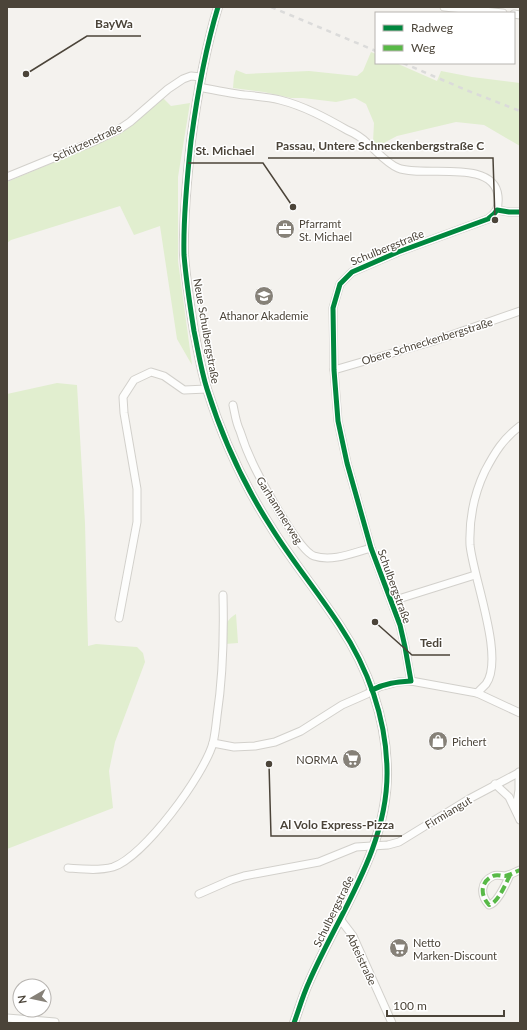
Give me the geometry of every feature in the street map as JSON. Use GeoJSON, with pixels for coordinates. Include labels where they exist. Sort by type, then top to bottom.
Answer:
{"type":"FeatureCollection","features":[{"type":"Feature","properties":{"kind":"street","name":"Neue Schulbergstraße"},"geometry":{"type":"LineString","coordinates":[[218,7],[199,87],[193,123],[186,189],[184,254],[189,300],[200,363],[206,388],[222,431],[249,490],[271,528],[341,628],[359,660],[372,690]]}},
{"type":"Feature","properties":{"kind":"street"},"geometry":{"type":"LineString","coordinates":[[444,7],[494,12]]}},
{"type":"Feature","properties":{"kind":"street","name":"Schützenstraße"},"geometry":{"type":"LineString","coordinates":[[7,177],[118,130],[130,122],[168,89],[183,79],[190,76],[201,77]]}},
{"type":"Feature","properties":{"kind":"street"},"geometry":{"type":"LineString","coordinates":[[199,87],[280,100],[298,106],[352,132],[366,142],[389,163],[403,170],[450,171],[481,175],[489,180],[494,186],[497,193],[497,210],[520,212]]}},
{"type":"Feature","properties":{"kind":"street","name":"Schulbergstraße"},"geometry":{"type":"LineString","coordinates":[[411,681],[406,647],[400,625],[371,548],[347,463],[338,421],[334,370],[333,308],[340,284],[352,272],[398,252],[488,219],[497,210]]}},
{"type":"Feature","properties":{"kind":"street","name":"Obere Schneckenbergstraße"},"geometry":{"type":"LineString","coordinates":[[334,370],[434,341],[520,312]]}},
{"type":"Feature","properties":{"kind":"street"},"geometry":{"type":"LineString","coordinates":[[119,618],[137,522],[137,489],[124,413],[123,397],[134,380],[150,372],[164,376],[184,390],[206,388]]}},
{"type":"Feature","properties":{"kind":"street","name":"Garhammerweg"},"geometry":{"type":"LineString","coordinates":[[232,405],[239,431],[255,468],[283,518],[303,546],[313,556],[327,558],[371,548]]}},
{"type":"Feature","properties":{"kind":"street"},"geometry":{"type":"LineString","coordinates":[[477,693],[486,684],[492,665],[486,616],[472,559],[470,529],[471,514],[475,497],[483,476],[496,450],[506,438],[520,426]]}},
{"type":"Feature","properties":{"kind":"street","name":"Schulbergstraße"},"geometry":{"type":"LineString","coordinates":[[392,601],[475,575]]}},
{"type":"Feature","properties":{"kind":"street"},"geometry":{"type":"LineString","coordinates":[[68,868],[101,869],[114,867],[125,861],[150,838],[185,796],[199,774],[213,744],[221,693],[223,595]]}},
{"type":"Feature","properties":{"kind":"street"},"geometry":{"type":"LineString","coordinates":[[213,744],[234,747],[255,746],[275,742],[301,731],[342,705],[367,694],[372,690],[385,684],[398,682],[411,681],[477,693],[520,713]]}},
{"type":"Feature","properties":{"kind":"street","name":"Schulbergstraße"},"geometry":{"type":"LineString","coordinates":[[294,1023],[309,982],[366,865],[374,845],[384,809],[387,785],[387,767],[382,724],[372,690]]}},
{"type":"Feature","properties":{"kind":"street"},"geometry":{"type":"LineString","coordinates":[[516,809],[519,790],[519,772]]}},
{"type":"Feature","properties":{"kind":"street","name":"Firmiangut"},"geometry":{"type":"LineString","coordinates":[[374,845],[388,845],[399,842],[495,784],[519,772]]}},
{"type":"Feature","properties":{"kind":"street"},"geometry":{"type":"LineString","coordinates":[[495,784],[509,797],[520,820]]}},
{"type":"Feature","properties":{"kind":"street"},"geometry":{"type":"LineString","coordinates":[[199,894],[231,880],[319,862],[356,847],[374,845]]}},
{"type":"Feature","properties":{"kind":"street"},"geometry":{"type":"LineString","coordinates":[[510,875],[496,899],[489,905],[484,899],[482,893],[483,886],[488,879],[494,875],[510,875],[520,870]]}},
{"type":"Feature","properties":{"kind":"street","name":"Abteistraße"},"geometry":{"type":"LineString","coordinates":[[340,919],[353,936],[392,1023]]}},
{"type":"Feature","properties":{"kind":"street"},"geometry":{"type":"LineString","coordinates":[[7,1018],[55,1022]]}},
{"type":"Feature","properties":{"kind":"green space"},"geometry":{"type":"Polygon","coordinates":[[[371,52],[375,54],[375,64],[398,64],[437,81],[441,71],[472,77],[520,83],[520,146],[484,125],[456,122],[397,136],[378,146],[373,142],[374,123],[366,104],[355,98],[336,102],[291,98],[264,92],[233,88],[236,70],[246,74],[309,71],[357,76],[363,71],[371,52]]]}},
{"type":"Feature","properties":{"kind":"green space"},"geometry":{"type":"Polygon","coordinates":[[[162,97],[171,106],[190,103],[178,177],[178,261],[192,365],[177,339],[160,226],[134,235],[120,206],[11,240],[7,243],[7,182],[119,135],[162,97]]]}},
{"type":"Feature","properties":{"kind":"green space"},"geometry":{"type":"Polygon","coordinates":[[[57,383],[77,385],[85,523],[88,646],[96,644],[137,647],[143,653],[145,662],[115,742],[109,771],[113,808],[7,849],[7,394],[57,383]]]}},
{"type":"Feature","properties":{"kind":"green space"},"geometry":{"type":"Polygon","coordinates":[[[236,614],[238,643],[225,644],[225,630],[227,623],[236,614]]]}},
{"type":"Feature","properties":{"kind":"railway"},"geometry":{"type":"LineString","coordinates":[[271,7],[375,51]]}},
{"type":"Feature","properties":{"kind":"railway"},"geometry":{"type":"LineString","coordinates":[[405,64],[520,111]]}},
{"type":"Feature","properties":{"kind":"marked path"},"geometry":{"type":"LineString","coordinates":[[510,875],[499,897],[496,901],[489,905],[483,893],[486,882],[494,875],[505,876],[520,870]]}},
{"type":"Feature","properties":{"kind":"cycle path"},"geometry":{"type":"LineString","coordinates":[[218,7],[205,56],[196,107],[191,141],[185,212],[184,255],[194,331],[201,367],[213,407],[234,460],[243,478],[279,540],[340,626],[359,659],[374,694],[386,750],[387,769],[385,798],[380,825],[371,852],[360,879],[309,982],[294,1023]]}},
{"type":"Feature","properties":{"kind":"cycle path"},"geometry":{"type":"LineString","coordinates":[[372,690],[386,684],[411,681],[400,625],[371,548],[347,463],[338,421],[334,370],[333,308],[340,284],[352,272],[398,252],[488,219],[497,210],[520,212]]}},
{"type":"Feature","properties":{"kind":"place","name":"BayWa"},"geometry":{"type":"Point","coordinates":[26,74]}},
{"type":"Feature","properties":{"kind":"place","name":"St. Michael"},"geometry":{"type":"Point","coordinates":[293,207]}},
{"type":"Feature","properties":{"kind":"place","name":"Passau, Untere Schneckenbergstraße C"},"geometry":{"type":"Point","coordinates":[495,220]}},
{"type":"Feature","properties":{"kind":"place","name":"Pfarramt St. Michael"},"geometry":{"type":"Point","coordinates":[285,229]}},
{"type":"Feature","properties":{"kind":"place","name":"Athanor Akademie"},"geometry":{"type":"Point","coordinates":[264,296]}},
{"type":"Feature","properties":{"kind":"place","name":"Tedi"},"geometry":{"type":"Point","coordinates":[375,622]}},
{"type":"Feature","properties":{"kind":"place","name":"Pichert"},"geometry":{"type":"Point","coordinates":[438,741]}},
{"type":"Feature","properties":{"kind":"place","name":"NORMA"},"geometry":{"type":"Point","coordinates":[352,759]}},
{"type":"Feature","properties":{"kind":"place","name":"Al Volo Express-Pizza"},"geometry":{"type":"Point","coordinates":[269,764]}},
{"type":"Feature","properties":{"kind":"place","name":"Netto Marken-Discount"},"geometry":{"type":"Point","coordinates":[399,948]}}]}
